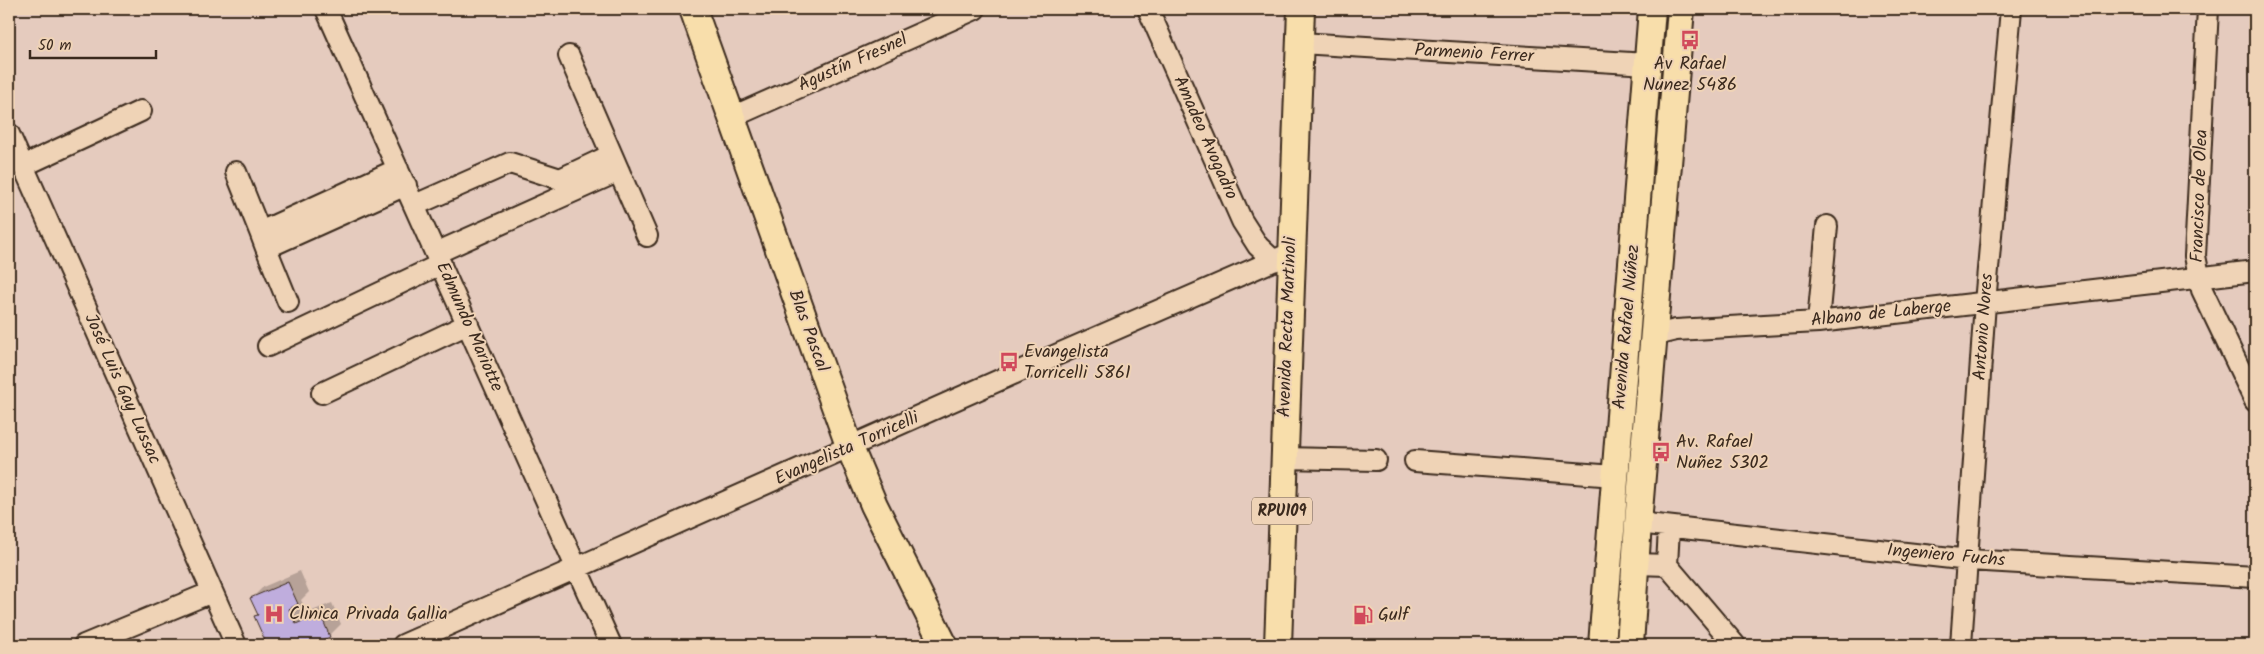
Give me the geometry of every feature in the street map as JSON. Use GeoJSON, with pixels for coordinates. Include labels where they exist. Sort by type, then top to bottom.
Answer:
{"type":"FeatureCollection","features":[{"type":"Feature","properties":{"kind":"main road","name":"Blas Pascal"},"geometry":{"type":"LineString","coordinates":[[693,9],[730,118],[850,448],[874,505],[944,645]]}},
{"type":"Feature","properties":{"kind":"main road","name":"Avenida Recta Martinoli"},"geometry":{"type":"LineString","coordinates":[[1278,645],[1287,376],[1280,356],[1284,270],[1280,263],[1282,257],[1285,9]]}},
{"type":"Feature","properties":{"kind":"main road","name":"Avenida Recta Martinoli"},"geometry":{"type":"LineString","coordinates":[[1263,645],[1282,257],[1300,43],[1301,9]]}},
{"type":"Feature","properties":{"kind":"main road","name":"Avenida Rafael Núñez"},"geometry":{"type":"LineString","coordinates":[[1602,645],[1652,9]]}},
{"type":"Feature","properties":{"kind":"main road","name":"Avenida Rafael Núñez"},"geometry":{"type":"LineString","coordinates":[[1630,645],[1637,564],[1638,523],[1681,9]]}},
{"type":"Feature","properties":{"kind":"main road"},"geometry":{"type":"LineString","coordinates":[[1623,370],[1634,396],[1626,507],[1630,518],[1638,523]]}},
{"type":"Feature","properties":{"kind":"main road"},"geometry":{"type":"LineString","coordinates":[[1606,589],[1612,578],[1621,570],[1637,564]]}},
{"type":"Feature","properties":{"kind":"street","name":"Edmundo Mariotte"},"geometry":{"type":"LineString","coordinates":[[326,9],[612,645]]}},
{"type":"Feature","properties":{"kind":"street","name":"Agustín Fresnel"},"geometry":{"type":"LineString","coordinates":[[730,118],[975,9]]}},
{"type":"Feature","properties":{"kind":"street","name":"Amadeo Avogadro"},"geometry":{"type":"LineString","coordinates":[[1148,9],[1242,221],[1258,246],[1282,257]]}},
{"type":"Feature","properties":{"kind":"street","name":"Antonio Nores"},"geometry":{"type":"LineString","coordinates":[[1961,645],[1969,560],[1985,303],[2011,9]]}},
{"type":"Feature","properties":{"kind":"street","name":"Francisco de Olea"},"geometry":{"type":"LineString","coordinates":[[2208,9],[2195,256],[2202,290],[2255,400]]}},
{"type":"Feature","properties":{"kind":"street","name":"Parmenio Ferrer"},"geometry":{"type":"LineString","coordinates":[[1300,43],[1648,64]]}},
{"type":"Feature","properties":{"kind":"street"},"geometry":{"type":"LineString","coordinates":[[568,56],[647,236]]}},
{"type":"Feature","properties":{"kind":"street"},"geometry":{"type":"LineString","coordinates":[[23,166],[140,111]]}},
{"type":"Feature","properties":{"kind":"street","name":"José Luis Gay Lussac"},"geometry":{"type":"LineString","coordinates":[[9,134],[236,645]]}},
{"type":"Feature","properties":{"kind":"street"},"geometry":{"type":"LineString","coordinates":[[414,205],[510,163],[563,187]]}},
{"type":"Feature","properties":{"kind":"street"},"geometry":{"type":"LineString","coordinates":[[268,346],[438,258],[563,187],[615,163]]}},
{"type":"Feature","properties":{"kind":"street"},"geometry":{"type":"LineString","coordinates":[[236,172],[288,302]]}},
{"type":"Feature","properties":{"kind":"street"},"geometry":{"type":"LineString","coordinates":[[263,240],[402,177]]}},
{"type":"Feature","properties":{"kind":"street"},"geometry":{"type":"LineString","coordinates":[[1818,322],[1827,226]]}},
{"type":"Feature","properties":{"kind":"street","name":"Evangelista Torricelli"},"geometry":{"type":"LineString","coordinates":[[403,645],[1282,257]]}},
{"type":"Feature","properties":{"kind":"street","name":"Albano de Laberge"},"geometry":{"type":"LineString","coordinates":[[1655,335],[1676,330],[1818,322],[2255,271]]}},
{"type":"Feature","properties":{"kind":"street"},"geometry":{"type":"LineString","coordinates":[[322,393],[468,324]]}},
{"type":"Feature","properties":{"kind":"street"},"geometry":{"type":"LineString","coordinates":[[1283,458],[1376,460]]}},
{"type":"Feature","properties":{"kind":"street"},"geometry":{"type":"LineString","coordinates":[[1415,461],[1615,476]]}},
{"type":"Feature","properties":{"kind":"street","name":"Ingeniero Fuchs"},"geometry":{"type":"LineString","coordinates":[[1638,523],[1969,560],[2255,577]]}},
{"type":"Feature","properties":{"kind":"street"},"geometry":{"type":"LineString","coordinates":[[1670,528],[1667,565],[1735,645]]}},
{"type":"Feature","properties":{"kind":"street"},"geometry":{"type":"LineString","coordinates":[[1637,564],[1667,565]]}},
{"type":"Feature","properties":{"kind":"street"},"geometry":{"type":"LineString","coordinates":[[84,645],[212,592]]}},
{"type":"Feature","properties":{"kind":"building","name":"Clinica Privada Gallia"},"geometry":{"type":"Polygon","coordinates":[[[288,582],[298,604],[289,609],[296,624],[320,613],[330,637],[310,645],[267,645],[254,616],[258,615],[250,598],[288,582]]]}},
{"type":"Feature","properties":{"kind":"place","name":"Av Rafael Nunez 5486"},"geometry":{"type":"Point","coordinates":[1690,40]}},
{"type":"Feature","properties":{"kind":"place","name":"Evangelista Torricelli 5861"},"geometry":{"type":"Point","coordinates":[1009,362]}},
{"type":"Feature","properties":{"kind":"place","name":"Av. Rafael Nuñez 5302"},"geometry":{"type":"Point","coordinates":[1661,452]}},
{"type":"Feature","properties":{"kind":"place","name":"Clinica Privada Gallia"},"geometry":{"type":"Point","coordinates":[274,614]}},
{"type":"Feature","properties":{"kind":"place","name":"Gulf"},"geometry":{"type":"Point","coordinates":[1363,615]}}]}
